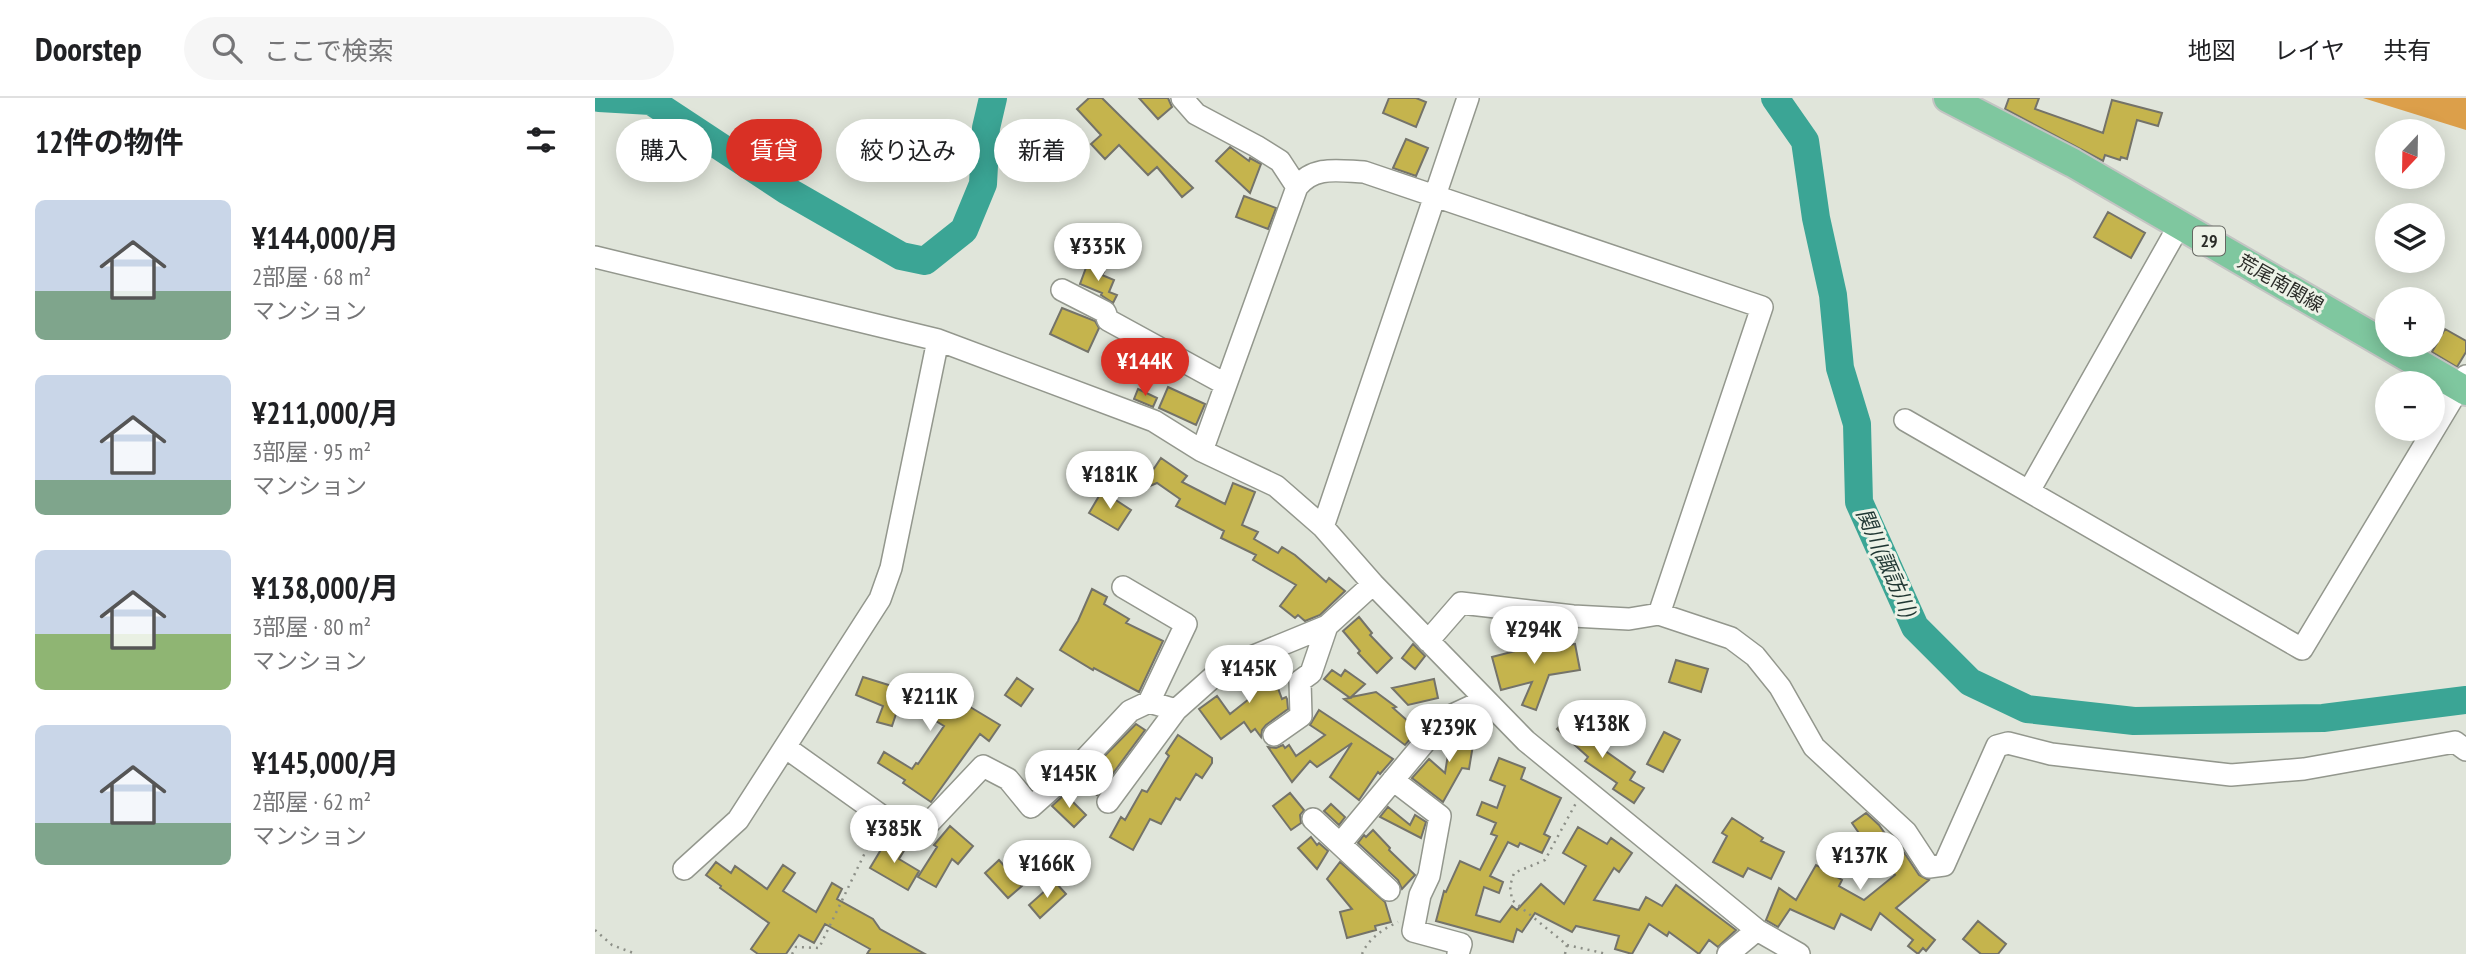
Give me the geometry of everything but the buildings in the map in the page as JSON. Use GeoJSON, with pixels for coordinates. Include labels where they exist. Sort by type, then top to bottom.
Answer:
{"type":"FeatureCollection","features":[{"type":"Feature","properties":{"kind":"main road","name":"荒尾南関線"},"geometry":{"type":"LineString","coordinates":[[1948,98],[2073,163],[2464,385]]}},
{"type":"Feature","properties":{"kind":"street"},"geometry":{"type":"LineString","coordinates":[[1182,98],[1196,114],[1280,161],[1297,187]]}},
{"type":"Feature","properties":{"kind":"street"},"geometry":{"type":"LineString","coordinates":[[1323,527],[1468,98]]}},
{"type":"Feature","properties":{"kind":"street"},"geometry":{"type":"LineString","coordinates":[[1202,452],[1297,187],[1305,176],[1330,170],[1363,173],[1762,307],[1659,614]]}},
{"type":"Feature","properties":{"kind":"street"},"geometry":{"type":"LineString","coordinates":[[2029,491],[2180,224]]}},
{"type":"Feature","properties":{"kind":"street"},"geometry":{"type":"LineString","coordinates":[[595,257],[938,340],[1154,421],[1202,452],[1276,486],[1323,527],[1373,584],[1526,741],[1757,930],[1799,954]]}},
{"type":"Feature","properties":{"kind":"street"},"geometry":{"type":"LineString","coordinates":[[1062,290],[1105,312],[1108,320],[1225,384]]}},
{"type":"Feature","properties":{"kind":"street"},"geometry":{"type":"LineString","coordinates":[[684,869],[738,820],[880,599],[891,568],[938,340]]}},
{"type":"Feature","properties":{"kind":"street"},"geometry":{"type":"LineString","coordinates":[[1905,420],[2302,649],[2464,385]]}},
{"type":"Feature","properties":{"kind":"street"},"geometry":{"type":"LineString","coordinates":[[1108,802],[1176,710],[1222,669],[1327,626],[1373,584]]}},
{"type":"Feature","properties":{"kind":"street"},"geometry":{"type":"LineString","coordinates":[[1123,587],[1187,624],[1149,702]]}},
{"type":"Feature","properties":{"kind":"street"},"geometry":{"type":"LineString","coordinates":[[1428,640],[1461,603],[1573,616],[1629,619],[1659,614],[1731,638],[1755,656],[1780,687],[1814,747],[1906,832],[1929,867],[1944,864],[1997,746],[2008,743],[2051,754],[2231,775],[2304,769],[2455,742],[2466,750]]}},
{"type":"Feature","properties":{"kind":"street"},"geometry":{"type":"LineString","coordinates":[[1274,735],[1301,716],[1300,681],[1311,673],[1327,626]]}},
{"type":"Feature","properties":{"kind":"street"},"geometry":{"type":"LineString","coordinates":[[1339,844],[1444,719],[1485,700]]}},
{"type":"Feature","properties":{"kind":"street"},"geometry":{"type":"LineString","coordinates":[[785,747],[914,839],[983,766],[1008,779],[1031,807],[1085,759],[1130,710],[1149,702],[1176,710]]}},
{"type":"Feature","properties":{"kind":"street"},"geometry":{"type":"LineString","coordinates":[[1393,780],[1440,816],[1429,876],[1420,894],[1413,931],[1461,944],[1458,954]]}},
{"type":"Feature","properties":{"kind":"street"},"geometry":{"type":"LineString","coordinates":[[1313,818],[1389,890]]}},
{"type":"Feature","properties":{"kind":"street"},"geometry":{"type":"LineString","coordinates":[[1728,954],[1757,930]]}},
{"type":"Feature","properties":{"kind":"path"},"geometry":{"type":"LineString","coordinates":[[1583,788],[1545,860],[1514,873],[1510,886],[1512,900],[1567,945],[1607,954]]}},
{"type":"Feature","properties":{"kind":"path"},"geometry":{"type":"LineString","coordinates":[[792,954],[796,947],[819,948],[883,816]]}},
{"type":"Feature","properties":{"kind":"path"},"geometry":{"type":"LineString","coordinates":[[1362,954],[1365,946],[1384,929],[1416,913]]}},
{"type":"Feature","properties":{"kind":"path"},"geometry":{"type":"LineString","coordinates":[[595,930],[612,945],[636,954]]}},
{"type":"Feature","properties":{"kind":"path"},"geometry":{"type":"LineString","coordinates":[[1565,954],[1567,945]]}},
{"type":"Feature","properties":{"kind":"shaded area"},"geometry":{"type":"Polygon","coordinates":[[[2363,98],[2466,98],[2466,130],[2445,123],[2445,119],[2431,119],[2363,98]]]}},
{"type":"Feature","properties":{"kind":"waterway","name":"関川(諏訪川)"},"geometry":{"type":"LineString","coordinates":[[599,98],[651,101],[786,190],[901,256],[925,261],[964,230],[983,184],[986,128],[993,98]]}},
{"type":"Feature","properties":{"kind":"waterway","name":"関川(諏訪川)"},"geometry":{"type":"LineString","coordinates":[[1775,98],[1805,141],[1816,218],[1833,295],[1840,368],[1857,424],[1859,502],[1915,627],[1970,682],[2027,709],[2134,721],[2323,718],[2466,700]]}}]}
